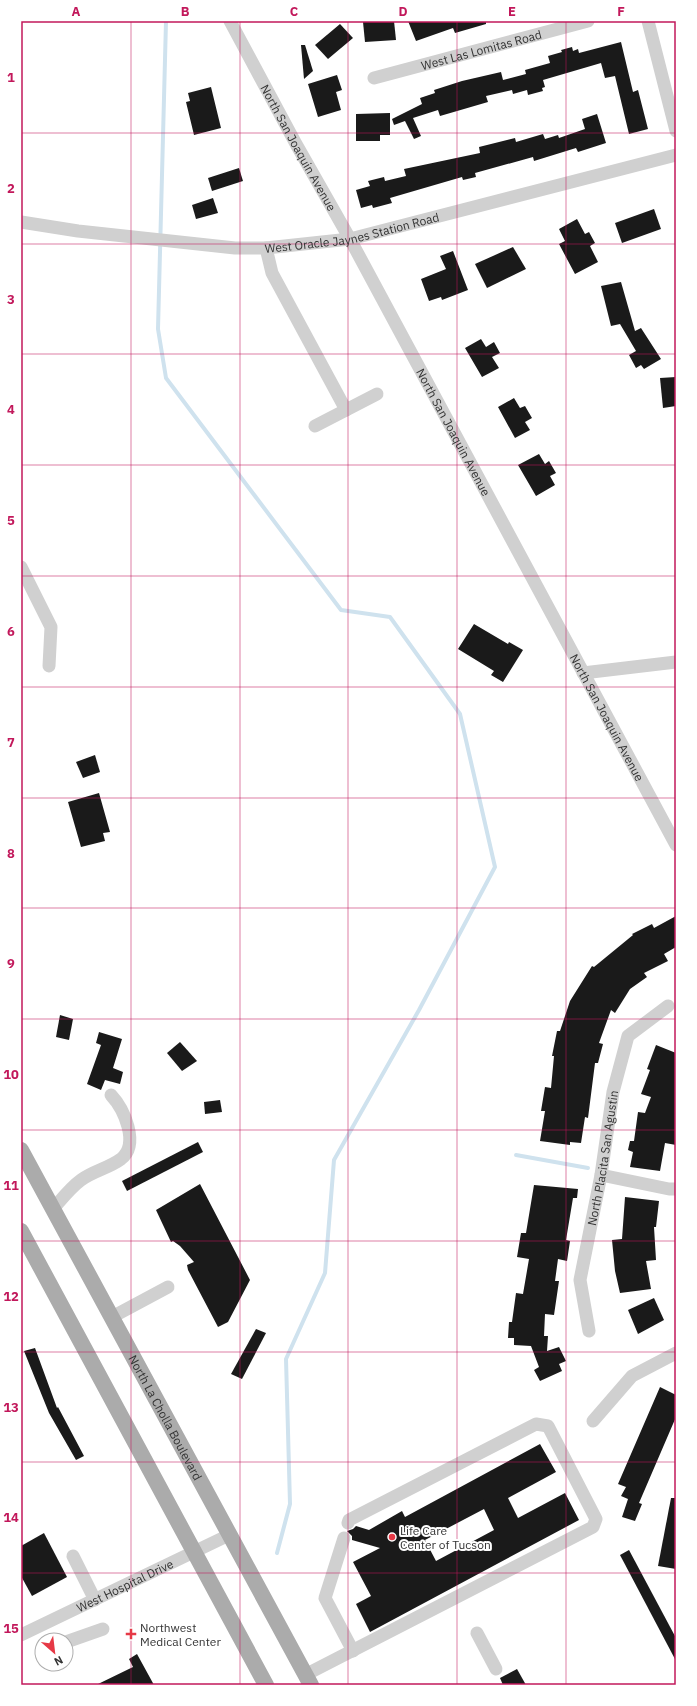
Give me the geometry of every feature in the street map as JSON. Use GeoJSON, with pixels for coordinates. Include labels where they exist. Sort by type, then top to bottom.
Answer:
{"type":"FeatureCollection","features":[{"type":"Feature","properties":{"kind":"main road","name":"North La Cholla Boulevard"},"geometry":{"type":"LineString","coordinates":[[21,1150],[308,1680]]}},
{"type":"Feature","properties":{"kind":"main road"},"geometry":{"type":"LineString","coordinates":[[21,1231],[266,1685]]}},
{"type":"Feature","properties":{"kind":"street","name":"North San Joaquin Avenue"},"geometry":{"type":"LineString","coordinates":[[230,21],[296,144],[350,239],[676,845]]}},
{"type":"Feature","properties":{"kind":"street","name":"West Las Lomitas Road"},"geometry":{"type":"LineString","coordinates":[[374,78],[588,21]]}},
{"type":"Feature","properties":{"kind":"street"},"geometry":{"type":"LineString","coordinates":[[648,21],[676,130]]}},
{"type":"Feature","properties":{"kind":"street","name":"West Oracle Jaynes Station Road"},"geometry":{"type":"LineString","coordinates":[[21,222],[78,232],[235,248],[266,248],[350,239],[676,155]]}},
{"type":"Feature","properties":{"kind":"street"},"geometry":{"type":"LineString","coordinates":[[266,248],[272,273],[346,410]]}},
{"type":"Feature","properties":{"kind":"street"},"geometry":{"type":"LineString","coordinates":[[315,426],[377,394]]}},
{"type":"Feature","properties":{"kind":"street"},"geometry":{"type":"LineString","coordinates":[[21,567],[51,627],[49,666]]}},
{"type":"Feature","properties":{"kind":"street"},"geometry":{"type":"LineString","coordinates":[[583,672],[676,662]]}},
{"type":"Feature","properties":{"kind":"street","name":"North Placita San Agustin"},"geometry":{"type":"LineString","coordinates":[[589,1331],[580,1280],[601,1175],[613,1092],[628,1036],[668,1006]]}},
{"type":"Feature","properties":{"kind":"street"},"geometry":{"type":"LineString","coordinates":[[53,1209],[80,1180],[122,1158],[127,1152],[129,1142],[128,1123],[117,1101],[111,1095]]}},
{"type":"Feature","properties":{"kind":"street"},"geometry":{"type":"LineString","coordinates":[[601,1175],[668,1189],[676,1189]]}},
{"type":"Feature","properties":{"kind":"street"},"geometry":{"type":"LineString","coordinates":[[112,1318],[168,1287]]}},
{"type":"Feature","properties":{"kind":"street"},"geometry":{"type":"LineString","coordinates":[[593,1421],[632,1376],[676,1353]]}},
{"type":"Feature","properties":{"kind":"street"},"geometry":{"type":"LineString","coordinates":[[308,1680],[353,1651],[593,1527],[596,1519],[548,1426],[536,1424],[349,1520],[348,1524]]}},
{"type":"Feature","properties":{"kind":"street","name":"West Hospital Drive"},"geometry":{"type":"LineString","coordinates":[[21,1635],[195,1553],[229,1535]]}},
{"type":"Feature","properties":{"kind":"street"},"geometry":{"type":"LineString","coordinates":[[344,1538],[325,1598],[353,1651]]}},
{"type":"Feature","properties":{"kind":"street"},"geometry":{"type":"LineString","coordinates":[[74,1556],[95,1600]]}},
{"type":"Feature","properties":{"kind":"street"},"geometry":{"type":"LineString","coordinates":[[74,1639],[103,1629]]}},
{"type":"Feature","properties":{"kind":"street"},"geometry":{"type":"LineString","coordinates":[[477,1633],[496,1669]]}},
{"type":"Feature","properties":{"kind":"building"},"geometry":{"type":"Polygon","coordinates":[[[394,21],[396,40],[365,42],[363,22],[394,21]]]}},
{"type":"Feature","properties":{"kind":"building"},"geometry":{"type":"Polygon","coordinates":[[[408,21],[486,21],[486,24],[455,33],[453,28],[416,41],[408,21]]]}},
{"type":"Feature","properties":{"kind":"building"},"geometry":{"type":"Polygon","coordinates":[[[340,24],[353,38],[328,59],[315,45],[340,24]]]}},
{"type":"Feature","properties":{"kind":"building"},"geometry":{"type":"Polygon","coordinates":[[[621,42],[633,92],[638,90],[648,129],[629,134],[615,76],[605,78],[601,63],[543,80],[545,87],[542,88],[543,91],[528,95],[527,90],[513,94],[512,90],[486,96],[488,102],[440,116],[438,110],[413,118],[421,136],[414,139],[405,121],[394,125],[392,119],[422,104],[420,98],[435,93],[434,90],[462,81],[501,72],[503,80],[526,74],[525,70],[550,63],[548,56],[562,52],[561,50],[572,47],[573,51],[578,49],[579,53],[621,42]]]}},
{"type":"Feature","properties":{"kind":"building"},"geometry":{"type":"Polygon","coordinates":[[[301,45],[305,45],[313,71],[304,79],[301,45]]]}},
{"type":"Feature","properties":{"kind":"building"},"geometry":{"type":"Polygon","coordinates":[[[337,75],[342,90],[336,92],[341,110],[318,117],[308,84],[337,75]]]}},
{"type":"Feature","properties":{"kind":"building"},"geometry":{"type":"Polygon","coordinates":[[[211,87],[221,128],[194,135],[186,102],[190,101],[188,93],[211,87]]]}},
{"type":"Feature","properties":{"kind":"building"},"geometry":{"type":"Polygon","coordinates":[[[390,113],[390,135],[380,135],[380,141],[356,141],[356,114],[390,113]]]}},
{"type":"Feature","properties":{"kind":"building"},"geometry":{"type":"Polygon","coordinates":[[[597,114],[606,143],[578,152],[576,148],[534,161],[533,157],[475,173],[476,177],[463,180],[462,177],[390,198],[392,203],[373,208],[372,205],[361,208],[356,190],[370,186],[368,181],[384,177],[385,181],[406,176],[404,169],[480,153],[479,147],[515,138],[516,142],[543,134],[545,139],[558,135],[559,138],[585,129],[582,119],[597,114]]]}},
{"type":"Feature","properties":{"kind":"building"},"geometry":{"type":"Polygon","coordinates":[[[239,168],[243,181],[212,191],[208,178],[239,168]]]}},
{"type":"Feature","properties":{"kind":"building"},"geometry":{"type":"Polygon","coordinates":[[[213,198],[218,213],[196,219],[192,205],[213,198]]]}},
{"type":"Feature","properties":{"kind":"building"},"geometry":{"type":"Polygon","coordinates":[[[654,209],[661,229],[622,243],[615,223],[654,209]]]}},
{"type":"Feature","properties":{"kind":"building"},"geometry":{"type":"Polygon","coordinates":[[[577,219],[585,234],[589,232],[595,243],[590,246],[598,262],[575,274],[559,244],[565,241],[559,229],[577,219]]]}},
{"type":"Feature","properties":{"kind":"building"},"geometry":{"type":"Polygon","coordinates":[[[513,247],[526,269],[487,288],[475,264],[513,247]]]}},
{"type":"Feature","properties":{"kind":"building"},"geometry":{"type":"Polygon","coordinates":[[[453,251],[468,290],[442,300],[441,297],[429,301],[421,279],[446,269],[440,256],[453,251]]]}},
{"type":"Feature","properties":{"kind":"building"},"geometry":{"type":"Polygon","coordinates":[[[621,282],[635,331],[641,328],[661,359],[644,369],[641,365],[636,368],[629,355],[636,351],[620,324],[611,326],[601,286],[621,282]]]}},
{"type":"Feature","properties":{"kind":"building"},"geometry":{"type":"Polygon","coordinates":[[[481,339],[486,347],[494,342],[500,353],[492,357],[499,368],[482,377],[465,348],[481,339]]]}},
{"type":"Feature","properties":{"kind":"building"},"geometry":{"type":"Polygon","coordinates":[[[676,377],[676,406],[663,408],[660,378],[676,377]]]}},
{"type":"Feature","properties":{"kind":"building"},"geometry":{"type":"Polygon","coordinates":[[[514,398],[520,408],[525,406],[532,418],[525,422],[530,430],[515,438],[498,407],[514,398]]]}},
{"type":"Feature","properties":{"kind":"building"},"geometry":{"type":"Polygon","coordinates":[[[539,454],[545,464],[549,461],[556,473],[550,476],[555,485],[536,496],[518,465],[539,454]]]}},
{"type":"Feature","properties":{"kind":"building"},"geometry":{"type":"Polygon","coordinates":[[[474,624],[508,644],[509,642],[523,650],[503,682],[491,675],[494,671],[458,649],[474,624]]]}},
{"type":"Feature","properties":{"kind":"building"},"geometry":{"type":"Polygon","coordinates":[[[95,755],[100,772],[83,778],[76,762],[95,755]]]}},
{"type":"Feature","properties":{"kind":"building"},"geometry":{"type":"Polygon","coordinates":[[[99,793],[110,832],[103,833],[105,841],[81,847],[68,802],[99,793]]]}},
{"type":"Feature","properties":{"kind":"building"},"geometry":{"type":"Polygon","coordinates":[[[676,916],[676,947],[664,954],[668,961],[644,973],[647,977],[630,989],[615,1013],[611,1010],[599,1043],[603,1044],[598,1063],[595,1063],[588,1118],[585,1117],[581,1143],[570,1142],[570,1145],[540,1141],[545,1111],[541,1111],[545,1087],[551,1088],[554,1056],[552,1056],[557,1031],[560,1031],[570,1001],[592,966],[594,967],[633,935],[632,934],[652,924],[654,928],[676,916]]]}},
{"type":"Feature","properties":{"kind":"building"},"geometry":{"type":"Polygon","coordinates":[[[60,1015],[73,1019],[69,1040],[56,1037],[60,1015]]]}},
{"type":"Feature","properties":{"kind":"building"},"geometry":{"type":"Polygon","coordinates":[[[99,1032],[122,1039],[113,1068],[123,1072],[120,1084],[105,1080],[101,1090],[87,1084],[101,1045],[96,1043],[99,1032]]]}},
{"type":"Feature","properties":{"kind":"building"},"geometry":{"type":"Polygon","coordinates":[[[180,1042],[197,1061],[182,1071],[167,1053],[180,1042]]]}},
{"type":"Feature","properties":{"kind":"building"},"geometry":{"type":"Polygon","coordinates":[[[656,1045],[676,1053],[676,1145],[665,1143],[660,1171],[630,1167],[633,1152],[628,1150],[630,1141],[634,1141],[638,1112],[645,1113],[651,1097],[641,1094],[650,1070],[647,1069],[656,1045]]]}},
{"type":"Feature","properties":{"kind":"building"},"geometry":{"type":"Polygon","coordinates":[[[220,1100],[222,1112],[205,1114],[204,1102],[220,1100]]]}},
{"type":"Feature","properties":{"kind":"building"},"geometry":{"type":"Polygon","coordinates":[[[198,1142],[203,1152],[127,1191],[122,1181],[198,1142]]]}},
{"type":"Feature","properties":{"kind":"building"},"geometry":{"type":"Polygon","coordinates":[[[200,1184],[250,1280],[228,1322],[218,1327],[188,1270],[187,1265],[194,1262],[180,1246],[173,1241],[171,1242],[156,1210],[200,1184]]]}},
{"type":"Feature","properties":{"kind":"building"},"geometry":{"type":"Polygon","coordinates":[[[534,1185],[578,1189],[577,1198],[573,1198],[566,1240],[570,1241],[567,1261],[558,1259],[555,1281],[559,1281],[554,1315],[545,1314],[544,1336],[548,1336],[547,1351],[559,1347],[566,1361],[559,1364],[562,1371],[540,1381],[534,1370],[539,1367],[531,1346],[514,1345],[514,1338],[508,1338],[509,1322],[512,1322],[516,1293],[523,1294],[529,1259],[517,1257],[521,1233],[526,1233],[534,1185]]]}},
{"type":"Feature","properties":{"kind":"building"},"geometry":{"type":"Polygon","coordinates":[[[625,1197],[659,1201],[656,1227],[654,1227],[656,1260],[646,1261],[651,1289],[620,1293],[615,1271],[612,1240],[622,1239],[625,1197]]]}},
{"type":"Feature","properties":{"kind":"building"},"geometry":{"type":"Polygon","coordinates":[[[654,1298],[664,1320],[638,1334],[628,1310],[654,1298]]]}},
{"type":"Feature","properties":{"kind":"building"},"geometry":{"type":"Polygon","coordinates":[[[256,1329],[266,1333],[242,1379],[231,1374],[256,1329]]]}},
{"type":"Feature","properties":{"kind":"building"},"geometry":{"type":"Polygon","coordinates":[[[35,1348],[57,1408],[58,1407],[84,1456],[76,1460],[49,1413],[24,1351],[35,1348]]]}},
{"type":"Feature","properties":{"kind":"building"},"geometry":{"type":"Polygon","coordinates":[[[660,1387],[676,1395],[676,1417],[639,1503],[642,1504],[635,1521],[622,1517],[628,1499],[621,1496],[626,1487],[618,1484],[660,1387]]]}},
{"type":"Feature","properties":{"kind":"building","name":"Life Care Center of Tucson"},"geometry":{"type":"Polygon","coordinates":[[[540,1444],[556,1472],[508,1498],[518,1518],[565,1493],[579,1520],[370,1632],[356,1604],[371,1596],[353,1562],[380,1548],[352,1540],[352,1536],[347,1531],[356,1526],[369,1530],[402,1511],[405,1517],[540,1444]],[[484,1509],[425,1540],[436,1561],[494,1530],[484,1509]]]}},
{"type":"Feature","properties":{"kind":"building"},"geometry":{"type":"Polygon","coordinates":[[[671,1498],[676,1498],[676,1569],[658,1566],[671,1498]]]}},
{"type":"Feature","properties":{"kind":"building"},"geometry":{"type":"Polygon","coordinates":[[[44,1533],[67,1577],[32,1596],[21,1576],[21,1546],[44,1533]]]}},
{"type":"Feature","properties":{"kind":"building"},"geometry":{"type":"Polygon","coordinates":[[[629,1550],[676,1638],[676,1661],[620,1555],[629,1550]]]}},
{"type":"Feature","properties":{"kind":"building"},"geometry":{"type":"Polygon","coordinates":[[[137,1654],[154,1685],[96,1685],[133,1667],[129,1659],[137,1654]]]}},
{"type":"Feature","properties":{"kind":"building"},"geometry":{"type":"Polygon","coordinates":[[[517,1669],[526,1685],[503,1685],[500,1678],[517,1669]]]}},
{"type":"Feature","properties":{"kind":"waterway"},"geometry":{"type":"LineString","coordinates":[[166,21],[158,329],[166,378],[341,610],[390,617],[460,714],[495,867],[419,1010],[334,1160],[325,1273],[286,1359],[290,1504],[277,1553]]}},
{"type":"Feature","properties":{"kind":"waterway"},"geometry":{"type":"LineString","coordinates":[[516,1155],[588,1168]]}},
{"type":"Feature","properties":{"kind":"place","name":"Life Care Center of Tucson"},"geometry":{"type":"Point","coordinates":[392,1537]}},
{"type":"Feature","properties":{"kind":"place","name":"Northwest Medical Center"},"geometry":{"type":"Point","coordinates":[131,1634]}}]}
